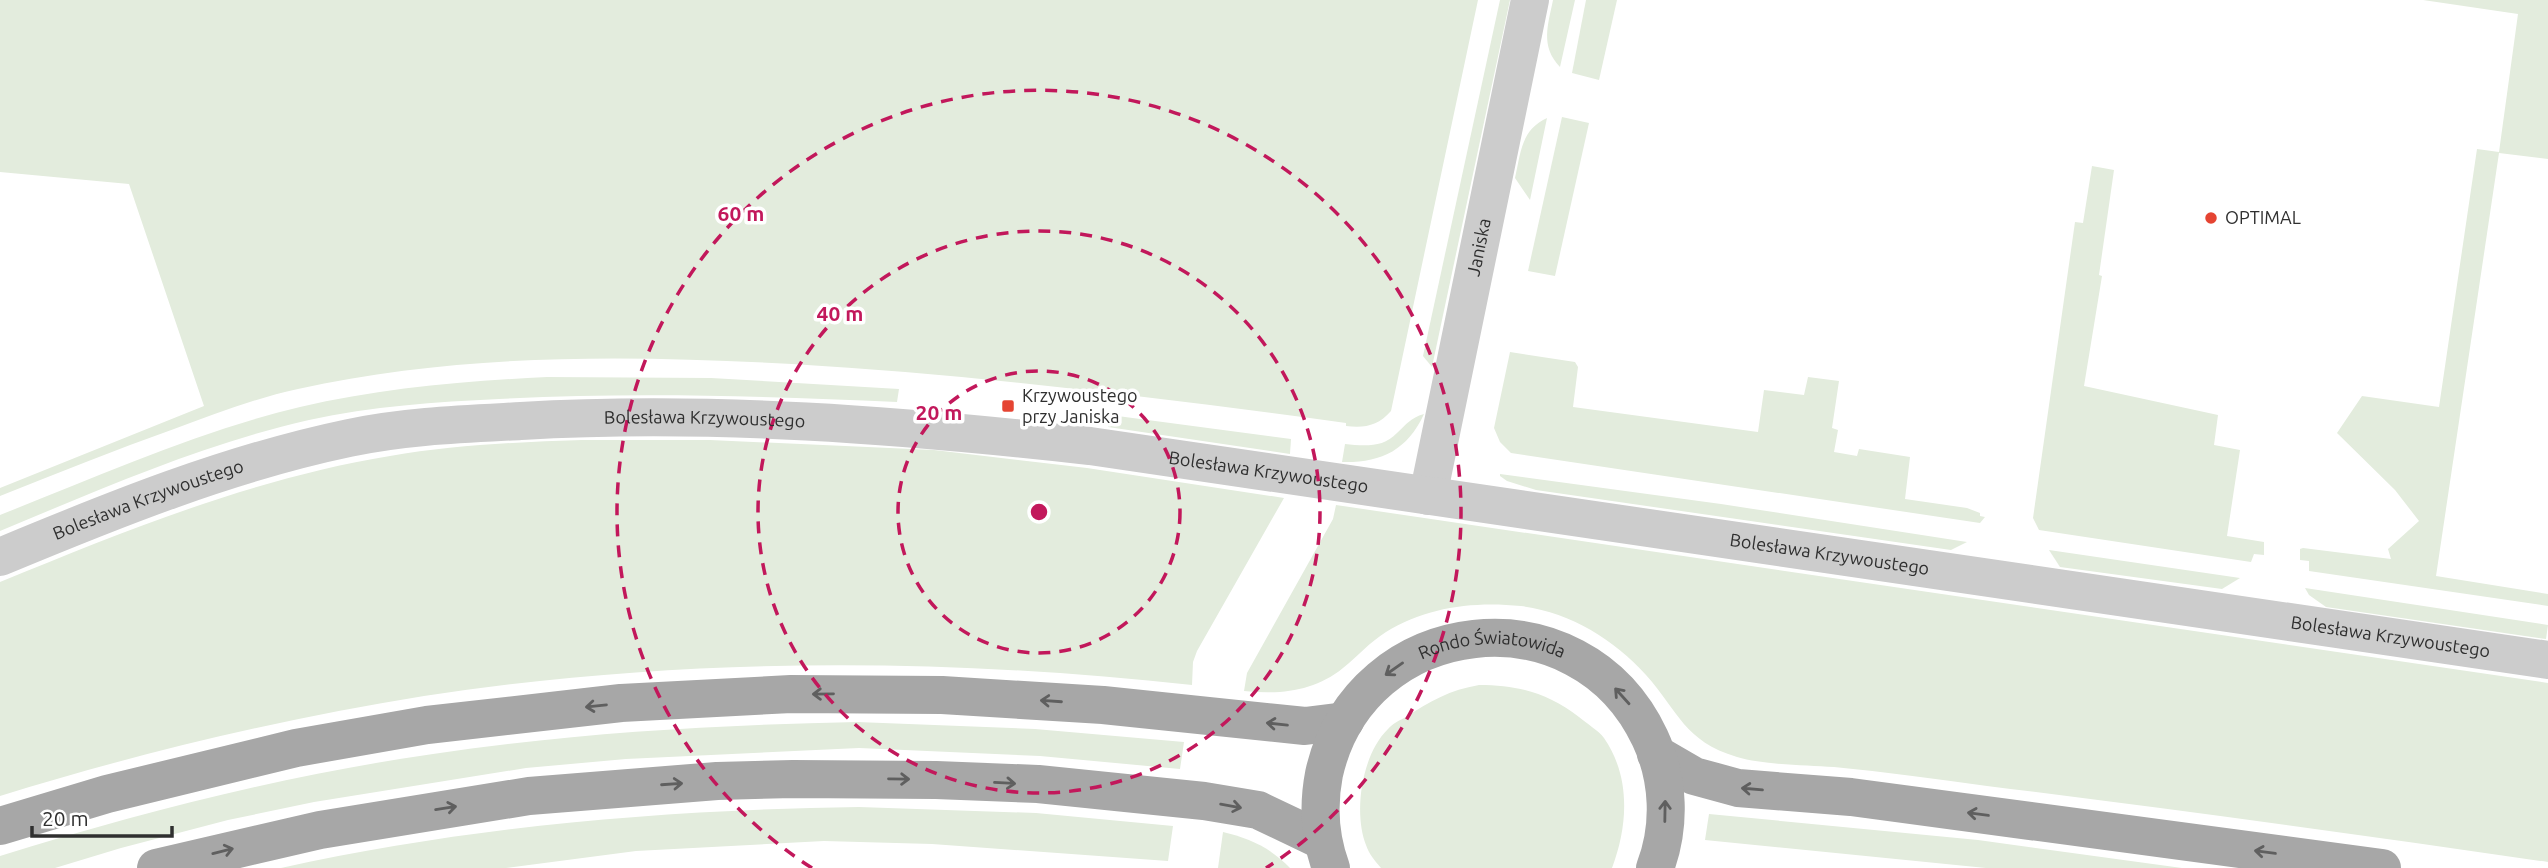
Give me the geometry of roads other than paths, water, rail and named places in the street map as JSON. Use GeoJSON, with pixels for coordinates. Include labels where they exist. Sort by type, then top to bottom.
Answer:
{"type":"FeatureCollection","features":[{"type":"Feature","properties":{"kind":"main road","name":"Rondo Światowida"},"geometry":{"type":"LineString","coordinates":[[1327,855],[1321,811],[1323,782],[1333,745],[1345,721],[1377,681],[1422,652],[1467,639],[1516,638],[1557,649],[1586,664],[1610,682],[1636,712],[1656,754],[1666,803],[1664,836],[1655,868]]}},
{"type":"Feature","properties":{"kind":"main road"},"geometry":{"type":"LineString","coordinates":[[0,826],[107,794],[296,748],[427,725],[621,704],[791,694],[929,695],[1103,705],[1305,726],[1345,721]]}},
{"type":"Feature","properties":{"kind":"main road"},"geometry":{"type":"LineString","coordinates":[[1656,754],[1694,776],[1738,788],[1851,797],[2382,868]]}},
{"type":"Feature","properties":{"kind":"main road"},"geometry":{"type":"LineString","coordinates":[[156,868],[320,830],[528,796],[717,781],[793,779],[924,779],[1038,784],[1204,801],[1258,810],[1327,855]]}},
{"type":"Feature","properties":{"kind":"street","name":"Janiska"},"geometry":{"type":"LineString","coordinates":[[1428,496],[1530,0]]}},
{"type":"Feature","properties":{"kind":"street","name":"Bolesława Krzywoustego"},"geometry":{"type":"LineString","coordinates":[[0,557],[192,483],[301,449],[397,430],[581,418],[795,420],[937,429],[1090,446],[2548,660]]}},
{"type":"Feature","properties":{"kind":"place","name":"OPTIMAL"},"geometry":{"type":"Point","coordinates":[2211,218]}},
{"type":"Feature","properties":{"kind":"place","name":"Krzywoustego przy Janiska"},"geometry":{"type":"Point","coordinates":[1008,406]}}]}
